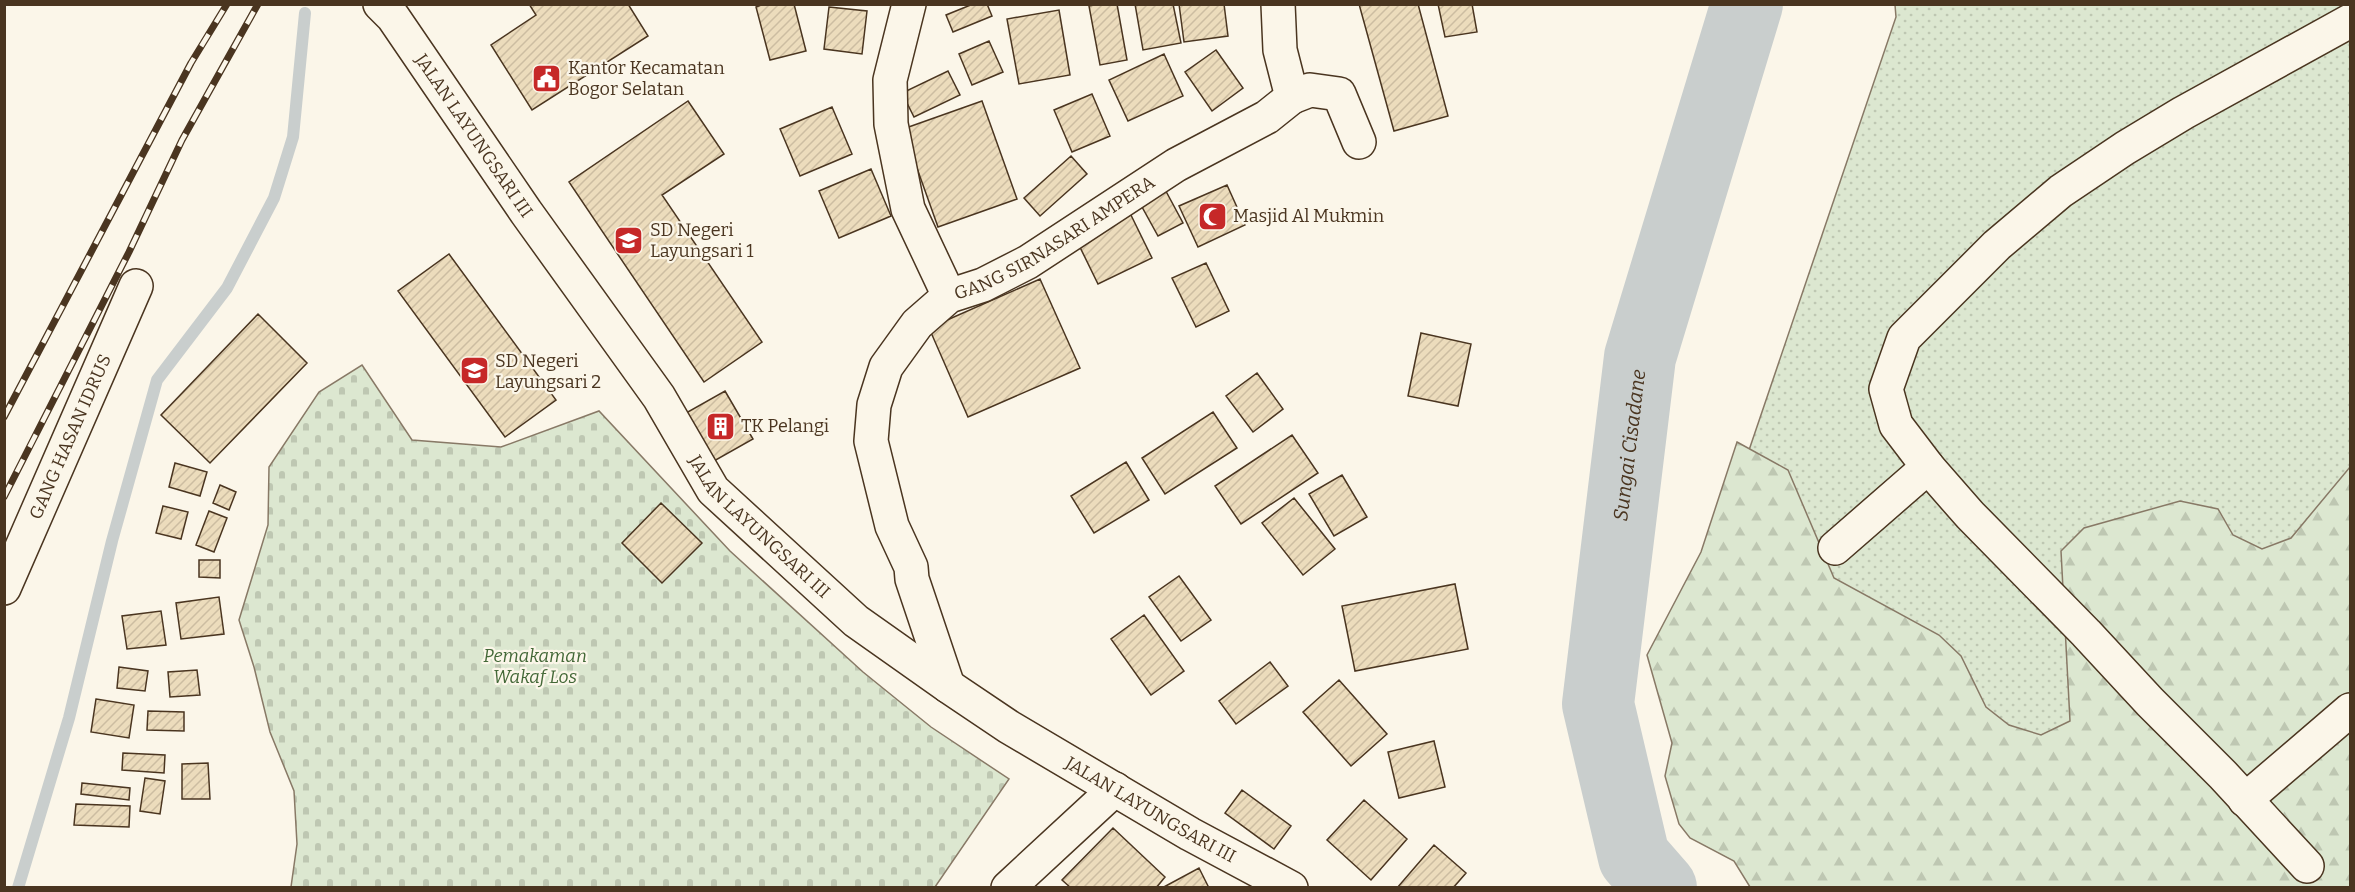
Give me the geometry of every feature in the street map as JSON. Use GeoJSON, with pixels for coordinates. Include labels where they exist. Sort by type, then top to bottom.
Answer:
{"type":"FeatureCollection","features":[{"type":"Feature","properties":{"kind":"street"},"geometry":{"type":"LineString","coordinates":[[909,4],[890,80],[891,124],[908,209],[949,296]]}},
{"type":"Feature","properties":{"kind":"street"},"geometry":{"type":"LineString","coordinates":[[1278,4],[1280,50],[1292,97],[1310,90],[1339,94],[1359,142]]}},
{"type":"Feature","properties":{"kind":"street","name":"JALAN LAYUNGSARI III"},"geometry":{"type":"LineString","coordinates":[[393,9],[532,222],[659,397],[713,490],[856,621],[948,686],[1009,727],[1190,834],[1291,888]]}},
{"type":"Feature","properties":{"kind":"street"},"geometry":{"type":"LineString","coordinates":[[2307,866],[2086,633],[1970,515],[1928,467],[1896,425],[1886,389],[1904,338],[1997,245],[2061,191],[2173,119],[2350,21]]}},
{"type":"Feature","properties":{"kind":"street","name":"GANG SIRNASARI AMPERA"},"geometry":{"type":"LineString","coordinates":[[948,686],[912,579],[911,567],[892,526],[871,441],[874,405],[885,367],[917,324],[949,296],[983,285],[1028,262],[1176,165],[1267,117],[1292,97]]}},
{"type":"Feature","properties":{"kind":"street","name":"GANG HASAN IDRUS"},"geometry":{"type":"LineString","coordinates":[[4,588],[136,286]]}},
{"type":"Feature","properties":{"kind":"street"},"geometry":{"type":"LineString","coordinates":[[1835,548],[1928,467]]}},
{"type":"Feature","properties":{"kind":"street"},"geometry":{"type":"LineString","coordinates":[[2245,800],[2350,710]]}},
{"type":"Feature","properties":{"kind":"street"},"geometry":{"type":"LineString","coordinates":[[1008,888],[1115,789]]}},
{"type":"Feature","properties":{"kind":"green space"},"geometry":{"type":"Polygon","coordinates":[[[1895,5],[2350,5],[2350,887],[1702,633],[1727,515],[1896,17],[1895,5]]]}},
{"type":"Feature","properties":{"kind":"green space","name":"Pemakaman Wakaf Los"},"geometry":{"type":"Polygon","coordinates":[[[362,365],[412,440],[501,447],[599,411],[730,551],[863,672],[931,727],[1009,779],[935,887],[291,887],[297,844],[294,791],[270,732],[254,667],[239,620],[268,525],[269,467],[319,392],[362,365]]]}},
{"type":"Feature","properties":{"kind":"green space"},"geometry":{"type":"Polygon","coordinates":[[[1737,442],[1788,470],[1834,578],[1939,635],[1961,656],[1986,707],[2009,725],[2041,735],[2070,721],[2061,551],[2084,528],[2180,501],[2218,509],[2233,535],[2262,549],[2291,538],[2350,467],[2350,887],[1750,887],[1734,861],[1690,838],[1679,824],[1665,776],[1672,743],[1647,655],[1701,552],[1737,442]]]}},
{"type":"Feature","properties":{"kind":"building","name":"Kantor Kecamatan Bogor Selatan"},"geometry":{"type":"Polygon","coordinates":[[[529,4],[628,4],[648,36],[532,110],[491,45],[536,15],[529,4]]]}},
{"type":"Feature","properties":{"kind":"building"},"geometry":{"type":"Polygon","coordinates":[[[764,4],[794,4],[806,51],[770,60],[756,7],[764,4]]]}},
{"type":"Feature","properties":{"kind":"building"},"geometry":{"type":"Polygon","coordinates":[[[973,4],[987,4],[992,16],[953,32],[946,15],[973,4]]]}},
{"type":"Feature","properties":{"kind":"building"},"geometry":{"type":"Polygon","coordinates":[[[1117,4],[1127,60],[1100,65],[1089,6],[1117,4]]]}},
{"type":"Feature","properties":{"kind":"building"},"geometry":{"type":"Polygon","coordinates":[[[1135,4],[1173,4],[1181,43],[1143,50],[1135,4]]]}},
{"type":"Feature","properties":{"kind":"building"},"geometry":{"type":"Polygon","coordinates":[[[1179,4],[1224,4],[1228,36],[1184,42],[1179,4]]]}},
{"type":"Feature","properties":{"kind":"building"},"geometry":{"type":"Polygon","coordinates":[[[1359,4],[1418,4],[1448,116],[1394,131],[1359,4]]]}},
{"type":"Feature","properties":{"kind":"building"},"geometry":{"type":"Polygon","coordinates":[[[1438,4],[1472,4],[1477,32],[1445,37],[1438,4]]]}},
{"type":"Feature","properties":{"kind":"building"},"geometry":{"type":"Polygon","coordinates":[[[829,7],[867,11],[862,54],[824,49],[829,7]]]}},
{"type":"Feature","properties":{"kind":"building"},"geometry":{"type":"Polygon","coordinates":[[[1059,10],[1070,75],[1019,84],[1007,19],[1059,10]]]}},
{"type":"Feature","properties":{"kind":"building"},"geometry":{"type":"Polygon","coordinates":[[[989,41],[1003,72],[972,85],[959,54],[989,41]]]}},
{"type":"Feature","properties":{"kind":"building"},"geometry":{"type":"Polygon","coordinates":[[[1216,50],[1243,88],[1212,111],[1185,72],[1216,50]]]}},
{"type":"Feature","properties":{"kind":"building"},"geometry":{"type":"Polygon","coordinates":[[[1164,54],[1183,96],[1128,121],[1109,80],[1164,54]]]}},
{"type":"Feature","properties":{"kind":"building"},"geometry":{"type":"Polygon","coordinates":[[[948,71],[960,95],[914,117],[902,93],[948,71]]]}},
{"type":"Feature","properties":{"kind":"building"},"geometry":{"type":"Polygon","coordinates":[[[1092,94],[1110,136],[1072,152],[1054,110],[1092,94]]]}},
{"type":"Feature","properties":{"kind":"building"},"geometry":{"type":"Polygon","coordinates":[[[688,101],[724,154],[662,195],[762,342],[704,382],[569,182],[688,101]]]}},
{"type":"Feature","properties":{"kind":"building"},"geometry":{"type":"Polygon","coordinates":[[[982,101],[1017,199],[938,227],[903,129],[982,101]]]}},
{"type":"Feature","properties":{"kind":"building"},"geometry":{"type":"Polygon","coordinates":[[[832,107],[852,154],[800,176],[780,129],[832,107]]]}},
{"type":"Feature","properties":{"kind":"building"},"geometry":{"type":"Polygon","coordinates":[[[1071,156],[1087,174],[1040,216],[1024,198],[1071,156]]]}},
{"type":"Feature","properties":{"kind":"building"},"geometry":{"type":"Polygon","coordinates":[[[871,169],[891,216],[839,238],[819,191],[871,169]]]}},
{"type":"Feature","properties":{"kind":"building"},"geometry":{"type":"Polygon","coordinates":[[[1161,182],[1183,223],[1158,236],[1136,196],[1161,182]]]}},
{"type":"Feature","properties":{"kind":"building","name":"Masjid Al Mukmin"},"geometry":{"type":"Polygon","coordinates":[[[1227,185],[1245,225],[1198,247],[1179,206],[1227,185]]]}},
{"type":"Feature","properties":{"kind":"building"},"geometry":{"type":"Polygon","coordinates":[[[1128,209],[1152,258],[1098,284],[1074,235],[1128,209]]]}},
{"type":"Feature","properties":{"kind":"building"},"geometry":{"type":"Polygon","coordinates":[[[449,254],[556,400],[505,437],[398,291],[449,254]]]}},
{"type":"Feature","properties":{"kind":"building"},"geometry":{"type":"Polygon","coordinates":[[[1206,263],[1229,311],[1196,327],[1172,278],[1206,263]]]}},
{"type":"Feature","properties":{"kind":"building"},"geometry":{"type":"Polygon","coordinates":[[[1040,279],[1080,368],[968,417],[929,328],[1040,279]]]}},
{"type":"Feature","properties":{"kind":"building"},"geometry":{"type":"Polygon","coordinates":[[[258,314],[307,363],[210,463],[161,415],[258,314]]]}},
{"type":"Feature","properties":{"kind":"building"},"geometry":{"type":"Polygon","coordinates":[[[1421,333],[1471,344],[1458,406],[1408,396],[1421,333]]]}},
{"type":"Feature","properties":{"kind":"building"},"geometry":{"type":"Polygon","coordinates":[[[1257,373],[1283,409],[1253,432],[1226,396],[1257,373]]]}},
{"type":"Feature","properties":{"kind":"building","name":"TK Pelangi"},"geometry":{"type":"Polygon","coordinates":[[[725,391],[753,439],[714,461],[686,413],[725,391]]]}},
{"type":"Feature","properties":{"kind":"building"},"geometry":{"type":"Polygon","coordinates":[[[1213,412],[1237,448],[1165,494],[1142,458],[1213,412]]]}},
{"type":"Feature","properties":{"kind":"building"},"geometry":{"type":"Polygon","coordinates":[[[1292,435],[1318,473],[1241,524],[1215,486],[1292,435]]]}},
{"type":"Feature","properties":{"kind":"building"},"geometry":{"type":"Polygon","coordinates":[[[1126,462],[1149,500],[1094,533],[1071,496],[1126,462]]]}},
{"type":"Feature","properties":{"kind":"building"},"geometry":{"type":"Polygon","coordinates":[[[175,463],[207,472],[200,496],[169,487],[175,463]]]}},
{"type":"Feature","properties":{"kind":"building"},"geometry":{"type":"Polygon","coordinates":[[[1342,475],[1367,517],[1334,536],[1309,494],[1342,475]]]}},
{"type":"Feature","properties":{"kind":"building"},"geometry":{"type":"Polygon","coordinates":[[[220,485],[236,492],[229,510],[213,503],[220,485]]]}},
{"type":"Feature","properties":{"kind":"building"},"geometry":{"type":"Polygon","coordinates":[[[1294,498],[1335,549],[1303,575],[1262,523],[1294,498]]]}},
{"type":"Feature","properties":{"kind":"building"},"geometry":{"type":"Polygon","coordinates":[[[661,503],[702,543],[662,583],[622,543],[661,503]]]}},
{"type":"Feature","properties":{"kind":"building"},"geometry":{"type":"Polygon","coordinates":[[[163,506],[188,512],[181,539],[156,533],[163,506]]]}},
{"type":"Feature","properties":{"kind":"building"},"geometry":{"type":"Polygon","coordinates":[[[209,511],[227,518],[214,552],[196,545],[209,511]]]}},
{"type":"Feature","properties":{"kind":"building"},"geometry":{"type":"Polygon","coordinates":[[[199,560],[220,560],[220,578],[199,577],[199,560]]]}},
{"type":"Feature","properties":{"kind":"building"},"geometry":{"type":"Polygon","coordinates":[[[1179,576],[1211,620],[1181,641],[1149,597],[1179,576]]]}},
{"type":"Feature","properties":{"kind":"building"},"geometry":{"type":"Polygon","coordinates":[[[1455,584],[1468,649],[1355,671],[1342,606],[1455,584]]]}},
{"type":"Feature","properties":{"kind":"building"},"geometry":{"type":"Polygon","coordinates":[[[219,597],[224,634],[181,639],[176,603],[219,597]]]}},
{"type":"Feature","properties":{"kind":"building"},"geometry":{"type":"Polygon","coordinates":[[[161,611],[166,645],[127,649],[122,616],[161,611]]]}},
{"type":"Feature","properties":{"kind":"building"},"geometry":{"type":"Polygon","coordinates":[[[1144,615],[1184,671],[1151,695],[1111,639],[1144,615]]]}},
{"type":"Feature","properties":{"kind":"building"},"geometry":{"type":"Polygon","coordinates":[[[1270,662],[1288,686],[1236,724],[1219,701],[1270,662]]]}},
{"type":"Feature","properties":{"kind":"building"},"geometry":{"type":"Polygon","coordinates":[[[119,667],[148,671],[145,691],[117,688],[119,667]]]}},
{"type":"Feature","properties":{"kind":"building"},"geometry":{"type":"Polygon","coordinates":[[[197,670],[200,695],[170,697],[168,672],[197,670]]]}},
{"type":"Feature","properties":{"kind":"building"},"geometry":{"type":"Polygon","coordinates":[[[1339,680],[1387,734],[1351,766],[1303,712],[1339,680]]]}},
{"type":"Feature","properties":{"kind":"building"},"geometry":{"type":"Polygon","coordinates":[[[96,699],[134,705],[129,738],[91,732],[96,699]]]}},
{"type":"Feature","properties":{"kind":"building"},"geometry":{"type":"Polygon","coordinates":[[[148,711],[184,712],[184,731],[147,730],[148,711]]]}},
{"type":"Feature","properties":{"kind":"building"},"geometry":{"type":"Polygon","coordinates":[[[1434,741],[1445,787],[1399,798],[1388,752],[1434,741]]]}},
{"type":"Feature","properties":{"kind":"building"},"geometry":{"type":"Polygon","coordinates":[[[123,753],[165,755],[164,773],[122,770],[123,753]]]}},
{"type":"Feature","properties":{"kind":"building"},"geometry":{"type":"Polygon","coordinates":[[[208,763],[210,799],[182,799],[182,764],[208,763]]]}},
{"type":"Feature","properties":{"kind":"building"},"geometry":{"type":"Polygon","coordinates":[[[145,778],[165,781],[160,814],[140,811],[145,778]]]}},
{"type":"Feature","properties":{"kind":"building"},"geometry":{"type":"Polygon","coordinates":[[[82,783],[130,788],[129,800],[81,794],[82,783]]]}},
{"type":"Feature","properties":{"kind":"building"},"geometry":{"type":"Polygon","coordinates":[[[1242,790],[1291,826],[1274,849],[1225,813],[1242,790]]]}},
{"type":"Feature","properties":{"kind":"building"},"geometry":{"type":"Polygon","coordinates":[[[1364,800],[1407,839],[1371,880],[1327,840],[1364,800]]]}},
{"type":"Feature","properties":{"kind":"building"},"geometry":{"type":"Polygon","coordinates":[[[76,804],[130,806],[129,827],[74,825],[76,804]]]}},
{"type":"Feature","properties":{"kind":"building"},"geometry":{"type":"Polygon","coordinates":[[[1113,828],[1165,877],[1156,888],[1071,888],[1062,880],[1113,828]]]}},
{"type":"Feature","properties":{"kind":"building"},"geometry":{"type":"Polygon","coordinates":[[[1434,845],[1466,873],[1453,888],[1397,888],[1434,845]]]}},
{"type":"Feature","properties":{"kind":"building"},"geometry":{"type":"Polygon","coordinates":[[[1199,868],[1209,888],[1162,888],[1199,868]]]}},
{"type":"Feature","properties":{"kind":"waterway","name":"Sungai Cisadane"},"geometry":{"type":"LineString","coordinates":[[1661,888],[1634,857],[1598,704],[1640,357],[1747,4]]}},
{"type":"Feature","properties":{"kind":"waterway"},"geometry":{"type":"LineString","coordinates":[[18,888],[69,718],[112,541],[157,380],[227,288],[274,198],[293,137],[305,13]]}},
{"type":"Feature","properties":{"kind":"railway"},"geometry":{"type":"LineString","coordinates":[[4,417],[191,63],[227,4]]}},
{"type":"Feature","properties":{"kind":"railway"},"geometry":{"type":"LineString","coordinates":[[4,497],[129,252],[182,140],[258,4]]}},
{"type":"Feature","properties":{"kind":"place","name":"Kantor Kecamatan Bogor Selatan"},"geometry":{"type":"Point","coordinates":[547,78]}},
{"type":"Feature","properties":{"kind":"place","name":"Masjid Al Mukmin"},"geometry":{"type":"Point","coordinates":[1212,216]}},
{"type":"Feature","properties":{"kind":"place","name":"SD Negeri Layungsari 1"},"geometry":{"type":"Point","coordinates":[629,240]}},
{"type":"Feature","properties":{"kind":"place","name":"SD Negeri Layungsari 2"},"geometry":{"type":"Point","coordinates":[474,371]}},
{"type":"Feature","properties":{"kind":"place","name":"TK Pelangi"},"geometry":{"type":"Point","coordinates":[720,426]}}]}
